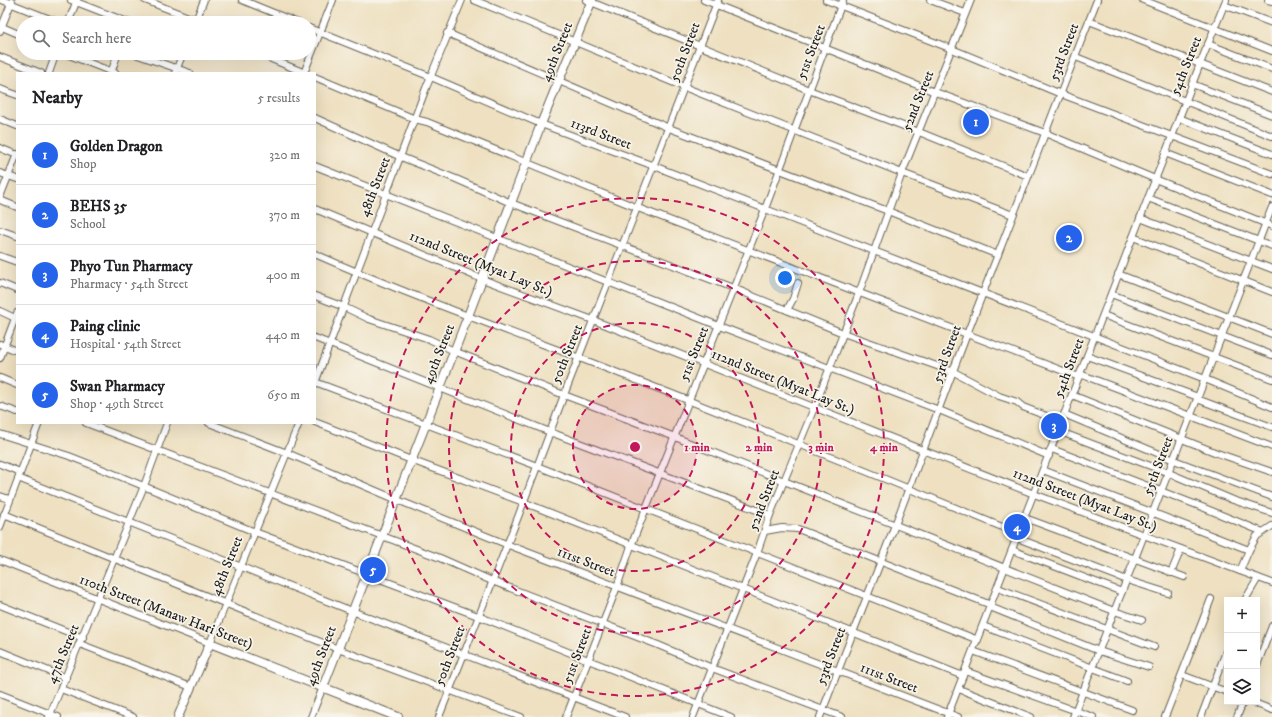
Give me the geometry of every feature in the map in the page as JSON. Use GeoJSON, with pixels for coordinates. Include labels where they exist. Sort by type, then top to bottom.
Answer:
{"type":"FeatureCollection","features":[{"type":"Feature","properties":{"kind":"main road","name":"49th Street"},"geometry":{"type":"LineString","coordinates":[[323,687],[590,1]]}},
{"type":"Feature","properties":{"kind":"main road","name":"48th Street"},"geometry":{"type":"LineString","coordinates":[[178,717],[210,643]]}},
{"type":"Feature","properties":{"kind":"main road","name":"110th Street (Manaw Hari Street)"},"geometry":{"type":"LineString","coordinates":[[210,643],[398,717]]}},
{"type":"Feature","properties":{"kind":"street"},"geometry":{"type":"LineString","coordinates":[[2,0],[12,2],[44,16]]}},
{"type":"Feature","properties":{"kind":"street"},"geometry":{"type":"LineString","coordinates":[[145,0],[181,16]]}},
{"type":"Feature","properties":{"kind":"street"},"geometry":{"type":"LineString","coordinates":[[197,16],[204,0]]}},
{"type":"Feature","properties":{"kind":"street"},"geometry":{"type":"LineString","coordinates":[[242,0],[281,16]]}},
{"type":"Feature","properties":{"kind":"street"},"geometry":{"type":"LineString","coordinates":[[316,43],[333,0]]}},
{"type":"Feature","properties":{"kind":"street","name":"48th Street"},"geometry":{"type":"LineString","coordinates":[[316,379],[430,77],[462,0]]}},
{"type":"Feature","properties":{"kind":"street"},"geometry":{"type":"LineString","coordinates":[[474,0],[794,130],[1013,215]]}},
{"type":"Feature","properties":{"kind":"street"},"geometry":{"type":"LineString","coordinates":[[704,0],[717,2],[825,48],[935,92],[1045,133],[1155,179],[1269,224]]}},
{"type":"Feature","properties":{"kind":"street"},"geometry":{"type":"LineString","coordinates":[[826,0],[842,3],[1061,94],[1272,174]]}},
{"type":"Feature","properties":{"kind":"street"},"geometry":{"type":"LineString","coordinates":[[930,0],[966,13]]}},
{"type":"Feature","properties":{"kind":"street","name":"52nd Street"},"geometry":{"type":"LineString","coordinates":[[693,717],[757,553],[770,515],[859,293],[902,173],[971,0]]}},
{"type":"Feature","properties":{"kind":"street","name":"53rd Street"},"geometry":{"type":"LineString","coordinates":[[820,717],[910,488],[967,334],[1097,0]]}},
{"type":"Feature","properties":{"kind":"street"},"geometry":{"type":"LineString","coordinates":[[1143,0],[1272,51]]}},
{"type":"Feature","properties":{"kind":"street"},"geometry":{"type":"LineString","coordinates":[[1268,0],[1272,1]]}},
{"type":"Feature","properties":{"kind":"street"},"geometry":{"type":"LineString","coordinates":[[70,16],[75,1],[112,16]]}},
{"type":"Feature","properties":{"kind":"street"},"geometry":{"type":"LineString","coordinates":[[590,1],[809,90],[1028,176]]}},
{"type":"Feature","properties":{"kind":"street"},"geometry":{"type":"LineString","coordinates":[[12,2],[1,28],[16,33]]}},
{"type":"Feature","properties":{"kind":"street","name":"50th Street"},"geometry":{"type":"LineString","coordinates":[[439,717],[717,2]]}},
{"type":"Feature","properties":{"kind":"street"},"geometry":{"type":"LineString","coordinates":[[1225,2],[1272,23]]}},
{"type":"Feature","properties":{"kind":"street","name":"54th Street"},"geometry":{"type":"LineString","coordinates":[[948,715],[1185,101],[1225,2]]}},
{"type":"Feature","properties":{"kind":"street","name":"51st Street"},"geometry":{"type":"LineString","coordinates":[[566,717],[617,587],[631,546],[647,510],[765,209],[842,3]]}},
{"type":"Feature","properties":{"kind":"street"},"geometry":{"type":"LineString","coordinates":[[1089,21],[1272,92]]}},
{"type":"Feature","properties":{"kind":"street"},"geometry":{"type":"LineString","coordinates":[[316,31],[430,77]]}},
{"type":"Feature","properties":{"kind":"street"},"geometry":{"type":"LineString","coordinates":[[447,33],[668,128],[888,211],[998,255]]}},
{"type":"Feature","properties":{"kind":"street"},"geometry":{"type":"LineString","coordinates":[[1208,44],[1272,69]]}},
{"type":"Feature","properties":{"kind":"street"},"geometry":{"type":"LineString","coordinates":[[0,57],[38,72]]}},
{"type":"Feature","properties":{"kind":"street"},"geometry":{"type":"LineString","coordinates":[[1076,57],[1272,136]]}},
{"type":"Feature","properties":{"kind":"street"},"geometry":{"type":"LineString","coordinates":[[49,72],[54,60]]}},
{"type":"Feature","properties":{"kind":"street"},"geometry":{"type":"LineString","coordinates":[[82,60],[112,72],[116,60]]}},
{"type":"Feature","properties":{"kind":"street"},"geometry":{"type":"LineString","coordinates":[[149,60],[176,71],[180,60]]}},
{"type":"Feature","properties":{"kind":"street"},"geometry":{"type":"LineString","coordinates":[[274,60],[303,72]]}},
{"type":"Feature","properties":{"kind":"street"},"geometry":{"type":"LineString","coordinates":[[305,72],[310,60]]}},
{"type":"Feature","properties":{"kind":"street"},"geometry":{"type":"LineString","coordinates":[[316,77],[415,119],[427,122],[638,208],[749,249],[859,293],[1079,377],[1080,374],[1272,447]]}},
{"type":"Feature","properties":{"kind":"street","name":"113rd Street"},"geometry":{"type":"LineString","coordinates":[[430,77],[541,124],[983,293],[1205,379],[1272,407]]}},
{"type":"Feature","properties":{"kind":"street"},"geometry":{"type":"LineString","coordinates":[[1192,84],[1272,115]]}},
{"type":"Feature","properties":{"kind":"street"},"geometry":{"type":"LineString","coordinates":[[0,89],[16,95]]}},
{"type":"Feature","properties":{"kind":"street"},"geometry":{"type":"LineString","coordinates":[[316,118],[401,157],[511,203],[733,288],[843,333],[954,372],[1000,396],[1017,402],[1023,407],[1062,422]]}},
{"type":"Feature","properties":{"kind":"street"},"geometry":{"type":"LineString","coordinates":[[1179,118],[1272,154]]}},
{"type":"Feature","properties":{"kind":"street"},"geometry":{"type":"LineString","coordinates":[[0,119],[16,126]]}},
{"type":"Feature","properties":{"kind":"street"},"geometry":{"type":"LineString","coordinates":[[0,148],[16,154]]}},
{"type":"Feature","properties":{"kind":"street"},"geometry":{"type":"LineString","coordinates":[[1165,153],[1272,195]]}},
{"type":"Feature","properties":{"kind":"street"},"geometry":{"type":"LineString","coordinates":[[0,197],[16,156]]}},
{"type":"Feature","properties":{"kind":"street"},"geometry":{"type":"LineString","coordinates":[[316,166],[719,326],[1050,452],[1161,492],[1263,532]]}},
{"type":"Feature","properties":{"kind":"street"},"geometry":{"type":"LineString","coordinates":[[0,173],[16,179]]}},
{"type":"Feature","properties":{"kind":"street"},"geometry":{"type":"LineString","coordinates":[[1148,198],[1272,246]]}},
{"type":"Feature","properties":{"kind":"street"},"geometry":{"type":"LineString","coordinates":[[0,200],[16,208]]}},
{"type":"Feature","properties":{"kind":"street","name":"55th Street"},"geometry":{"type":"LineString","coordinates":[[1074,714],[1251,261],[1259,241],[1269,224],[1272,207]]}},
{"type":"Feature","properties":{"kind":"street","name":"112nd Street (Myat Lay St.)"},"geometry":{"type":"LineString","coordinates":[[316,209],[482,279],[593,320],[1034,494],[1256,578]]}},
{"type":"Feature","properties":{"kind":"street"},"geometry":{"type":"LineString","coordinates":[[1140,218],[1272,269]]}},
{"type":"Feature","properties":{"kind":"street"},"geometry":{"type":"LineString","coordinates":[[0,230],[16,236]]}},
{"type":"Feature","properties":{"kind":"street"},"geometry":{"type":"LineString","coordinates":[[1133,237],[1272,292]]}},
{"type":"Feature","properties":{"kind":"street"},"geometry":{"type":"LineString","coordinates":[[316,254],[468,316],[910,488],[1018,536],[1127,580],[1168,593]]}},
{"type":"Feature","properties":{"kind":"street"},"geometry":{"type":"LineString","coordinates":[[0,256],[16,262]]}},
{"type":"Feature","properties":{"kind":"street"},"geometry":{"type":"LineString","coordinates":[[1118,274],[1272,334]]}},
{"type":"Feature","properties":{"kind":"street"},"geometry":{"type":"LineString","coordinates":[[0,283],[16,290]]}},
{"type":"Feature","properties":{"kind":"street"},"geometry":{"type":"LineString","coordinates":[[787,310],[798,283]]}},
{"type":"Feature","properties":{"kind":"street"},"geometry":{"type":"LineString","coordinates":[[1111,294],[1272,355]]}},
{"type":"Feature","properties":{"kind":"street"},"geometry":{"type":"LineString","coordinates":[[316,296],[344,307],[369,319],[429,339],[454,351],[564,395],[675,437],[1114,611],[1142,620]]}},
{"type":"Feature","properties":{"kind":"street"},"geometry":{"type":"LineString","coordinates":[[0,311],[16,316],[2,346],[0,358]]}},
{"type":"Feature","properties":{"kind":"street"},"geometry":{"type":"LineString","coordinates":[[1103,315],[1272,379]]}},
{"type":"Feature","properties":{"kind":"street"},"geometry":{"type":"LineString","coordinates":[[316,338],[550,432],[770,515]]}},
{"type":"Feature","properties":{"kind":"street"},"geometry":{"type":"LineString","coordinates":[[2,346],[16,351]]}},
{"type":"Feature","properties":{"kind":"street"},"geometry":{"type":"LineString","coordinates":[[1087,356],[1198,397],[1197,399],[1272,427]]}},
{"type":"Feature","properties":{"kind":"street"},"geometry":{"type":"LineString","coordinates":[[0,378],[16,385]]}},
{"type":"Feature","properties":{"kind":"street"},"geometry":{"type":"LineString","coordinates":[[316,382],[537,466],[978,640]]}},
{"type":"Feature","properties":{"kind":"street"},"geometry":{"type":"LineString","coordinates":[[1072,395],[1217,453],[1272,472]]}},
{"type":"Feature","properties":{"kind":"street"},"geometry":{"type":"LineString","coordinates":[[0,406],[16,412]]}},
{"type":"Feature","properties":{"kind":"street"},"geometry":{"type":"LineString","coordinates":[[1064,414],[1174,460],[1272,497]]}},
{"type":"Feature","properties":{"kind":"street"},"geometry":{"type":"LineString","coordinates":[[316,422],[854,632],[1074,714],[1093,717]]}},
{"type":"Feature","properties":{"kind":"street"},"geometry":{"type":"LineString","coordinates":[[0,524],[39,424]]}},
{"type":"Feature","properties":{"kind":"street"},"geometry":{"type":"LineString","coordinates":[[89,424],[440,558],[492,581],[658,645],[712,668],[842,717]]}},
{"type":"Feature","properties":{"kind":"street","name":"47th Street"},"geometry":{"type":"LineString","coordinates":[[50,716],[99,600],[167,424]]}},
{"type":"Feature","properties":{"kind":"street","name":"111st Street"},"geometry":{"type":"LineString","coordinates":[[212,424],[287,453],[506,544],[727,628],[948,715],[958,717]]}},
{"type":"Feature","properties":{"kind":"street","name":"48th Street"},"geometry":{"type":"LineString","coordinates":[[210,643],[299,424]]}},
{"type":"Feature","properties":{"kind":"street"},"geometry":{"type":"LineString","coordinates":[[1058,431],[1169,473],[1233,500],[1272,513]]}},
{"type":"Feature","properties":{"kind":"street"},"geometry":{"type":"LineString","coordinates":[[0,434],[69,456],[255,532],[478,616],[731,717]]}},
{"type":"Feature","properties":{"kind":"street"},"geometry":{"type":"LineString","coordinates":[[0,464],[19,475],[129,522],[352,611],[464,653],[625,717]]}},
{"type":"Feature","properties":{"kind":"street"},"geometry":{"type":"LineString","coordinates":[[1043,470],[1249,550]]}},
{"type":"Feature","properties":{"kind":"street"},"geometry":{"type":"LineString","coordinates":[[0,496],[9,500]]}},
{"type":"Feature","properties":{"kind":"street"},"geometry":{"type":"LineString","coordinates":[[4,514],[338,649],[521,717]]}},
{"type":"Feature","properties":{"kind":"street"},"geometry":{"type":"LineString","coordinates":[[1025,518],[1184,577]]}},
{"type":"Feature","properties":{"kind":"street"},"geometry":{"type":"LineString","coordinates":[[1242,572],[1249,550],[1257,536],[1272,526]]}},
{"type":"Feature","properties":{"kind":"street"},"geometry":{"type":"LineString","coordinates":[[765,530],[782,528],[798,529],[1099,650],[1149,667]]}},
{"type":"Feature","properties":{"kind":"street"},"geometry":{"type":"LineString","coordinates":[[1171,573],[1181,549]]}},
{"type":"Feature","properties":{"kind":"street"},"geometry":{"type":"LineString","coordinates":[[1012,550],[1122,592]]}},
{"type":"Feature","properties":{"kind":"street","name":"110th Street (Manaw Hari Street)"},"geometry":{"type":"LineString","coordinates":[[0,560],[210,643]]}},
{"type":"Feature","properties":{"kind":"street"},"geometry":{"type":"LineString","coordinates":[[1246,597],[1256,578],[1272,583]]}},
{"type":"Feature","properties":{"kind":"street"},"geometry":{"type":"LineString","coordinates":[[998,588],[1154,647]]}},
{"type":"Feature","properties":{"kind":"street"},"geometry":{"type":"LineString","coordinates":[[1165,717],[1211,599]]}},
{"type":"Feature","properties":{"kind":"street"},"geometry":{"type":"LineString","coordinates":[[0,605],[191,687]]}},
{"type":"Feature","properties":{"kind":"street"},"geometry":{"type":"LineString","coordinates":[[983,626],[1092,669],[1127,681]]}},
{"type":"Feature","properties":{"kind":"street"},"geometry":{"type":"LineString","coordinates":[[1260,657],[1272,626]]}},
{"type":"Feature","properties":{"kind":"street"},"geometry":{"type":"LineString","coordinates":[[973,650],[1132,710]]}},
{"type":"Feature","properties":{"kind":"street"},"geometry":{"type":"LineString","coordinates":[[0,651],[66,678]]}},
{"type":"Feature","properties":{"kind":"street"},"geometry":{"type":"LineString","coordinates":[[1201,717],[1224,657]]}},
{"type":"Feature","properties":{"kind":"street"},"geometry":{"type":"LineString","coordinates":[[1182,674],[1224,691]]}},
{"type":"Feature","properties":{"kind":"street","name":"49th Street"},"geometry":{"type":"LineString","coordinates":[[311,717],[323,687]]}},
{"type":"Feature","properties":{"kind":"street"},"geometry":{"type":"LineString","coordinates":[[61,689],[133,717]]}},
{"type":"Feature","properties":{"kind":"street"},"geometry":{"type":"LineString","coordinates":[[959,689],[1031,717]]}},
{"type":"Feature","properties":{"kind":"street"},"geometry":{"type":"LineString","coordinates":[[0,694],[50,716],[58,717]]}},
{"type":"Feature","properties":{"kind":"street"},"geometry":{"type":"LineString","coordinates":[[1237,717],[1242,705]]}},
{"type":"Feature","properties":{"kind":"street"},"geometry":{"type":"LineString","coordinates":[[1260,705],[1272,709]]}},
{"type":"Feature","properties":{"kind":"place","name":"Golden Dragon"},"geometry":{"type":"Point","coordinates":[976,122]}},
{"type":"Feature","properties":{"kind":"place","name":"BEHS 35"},"geometry":{"type":"Point","coordinates":[1069,238]}},
{"type":"Feature","properties":{"kind":"place","name":"Phyo Tun Pharmacy"},"geometry":{"type":"Point","coordinates":[1054,426]}},
{"type":"Feature","properties":{"kind":"place","name":"Paing clinic"},"geometry":{"type":"Point","coordinates":[1017,527]}},
{"type":"Feature","properties":{"kind":"place","name":"Swan Pharmacy"},"geometry":{"type":"Point","coordinates":[373,570]}}]}
